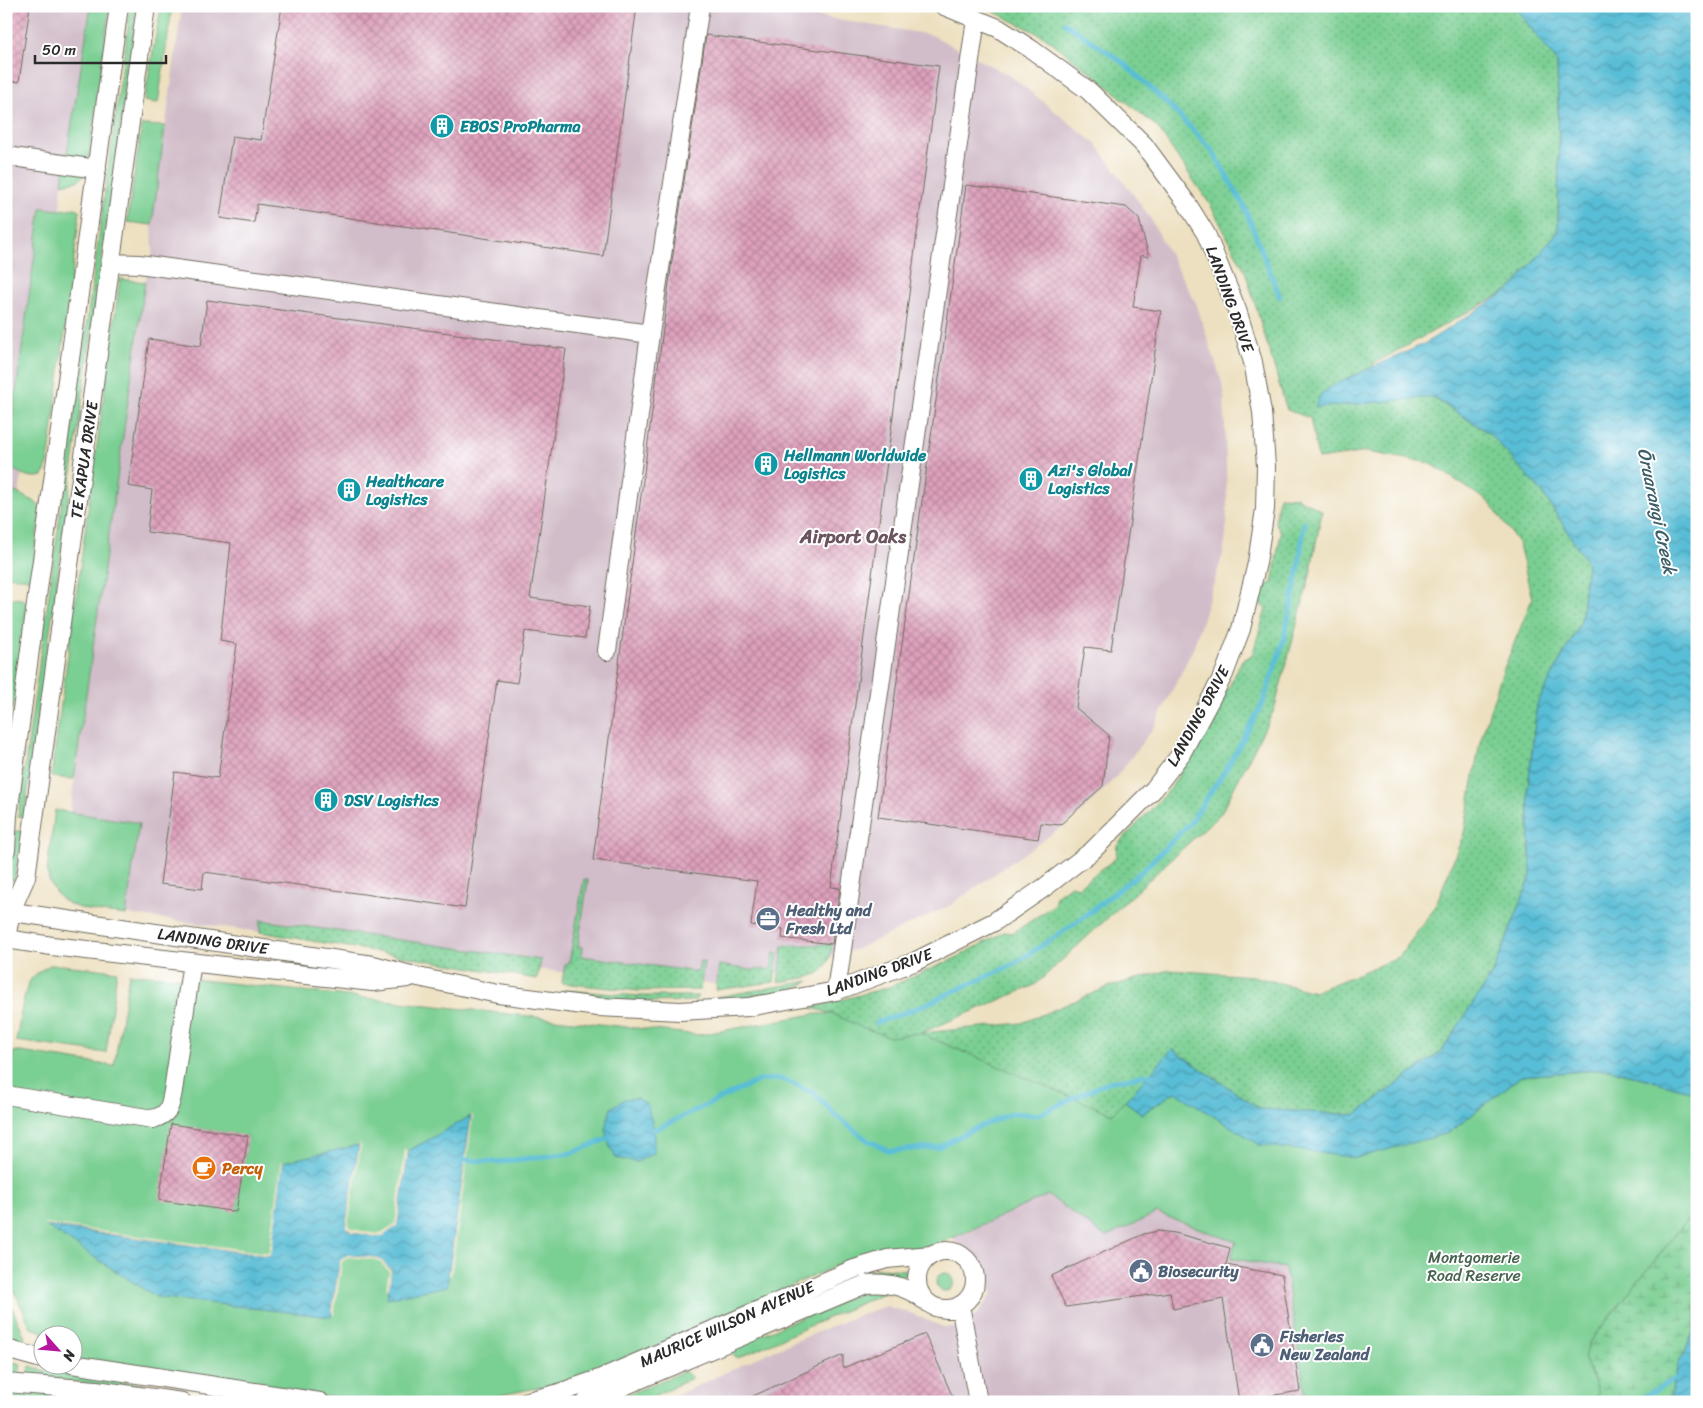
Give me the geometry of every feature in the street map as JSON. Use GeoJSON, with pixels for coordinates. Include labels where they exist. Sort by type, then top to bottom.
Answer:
{"type":"FeatureCollection","features":[{"type":"Feature","properties":{"kind":"street","name":"TE KAPUA DRIVE"},"geometry":{"type":"LineString","coordinates":[[6,850],[7,819],[119,6]]}},
{"type":"Feature","properties":{"kind":"street","name":"TE KAPUA DRIVE"},"geometry":{"type":"LineString","coordinates":[[9,911],[26,877],[146,6]]}},
{"type":"Feature","properties":{"kind":"street"},"geometry":{"type":"LineString","coordinates":[[607,651],[650,334],[700,6]]}},
{"type":"Feature","properties":{"kind":"street","name":"LANDING DRIVE"},"geometry":{"type":"LineString","coordinates":[[9,911],[373,965],[418,977],[498,994],[589,1006],[680,1010],[748,1007],[836,991],[914,962],[994,922],[1092,851],[1154,789],[1181,754],[1224,674],[1241,629],[1257,563],[1265,501],[1266,466],[1262,412],[1252,362],[1237,310],[1206,234],[1186,202],[1144,145],[1090,91],[1006,33],[944,6]]}},
{"type":"Feature","properties":{"kind":"street"},"geometry":{"type":"LineString","coordinates":[[836,991],[976,19]]}},
{"type":"Feature","properties":{"kind":"street"},"geometry":{"type":"LineString","coordinates":[[6,156],[97,169]]}},
{"type":"Feature","properties":{"kind":"street"},"geometry":{"type":"LineString","coordinates":[[111,263],[139,264],[650,334]]}},
{"type":"Feature","properties":{"kind":"street","name":"TE KAPUA DRIVE"},"geometry":{"type":"LineString","coordinates":[[6,890],[9,911],[6,939]]}},
{"type":"Feature","properties":{"kind":"street","name":"LANDING DRIVE"},"geometry":{"type":"LineString","coordinates":[[6,939],[52,946],[373,982],[418,977]]}},
{"type":"Feature","properties":{"kind":"street"},"geometry":{"type":"LineString","coordinates":[[6,1095],[153,1119],[162,1116],[169,1109],[173,1091],[192,962]]}},
{"type":"Feature","properties":{"kind":"street","name":"MAURICE WILSON AVENUE"},"geometry":{"type":"LineString","coordinates":[[524,1402],[599,1380],[861,1266],[887,1259],[952,1252],[967,1260],[972,1268],[974,1284],[972,1293],[960,1305],[951,1308],[932,1306],[900,1287],[877,1283],[866,1284],[586,1402]]}},
{"type":"Feature","properties":{"kind":"street"},"geometry":{"type":"LineString","coordinates":[[924,1300],[917,1284],[917,1276],[925,1260],[931,1255]]}},
{"type":"Feature","properties":{"kind":"street"},"geometry":{"type":"LineString","coordinates":[[960,1305],[978,1402]]}},
{"type":"Feature","properties":{"kind":"street"},"geometry":{"type":"LineString","coordinates":[[6,1349],[32,1356]]}},
{"type":"Feature","properties":{"kind":"street"},"geometry":{"type":"LineString","coordinates":[[82,1366],[246,1396],[320,1402]]}},
{"type":"Feature","properties":{"kind":"street"},"geometry":{"type":"LineString","coordinates":[[6,1384],[22,1383],[96,1390],[182,1402]]}},
{"type":"Feature","properties":{"kind":"shaded area"},"geometry":{"type":"Polygon","coordinates":[[[6,6],[91,6],[62,184],[60,210],[41,208],[6,463],[6,6]]]}},
{"type":"Feature","properties":{"kind":"shaded area"},"geometry":{"type":"Polygon","coordinates":[[[182,6],[754,6],[932,35],[1012,77],[1097,145],[1149,216],[1196,303],[1224,389],[1227,503],[1223,554],[1193,649],[1154,727],[1117,776],[1076,817],[949,906],[857,949],[784,972],[713,984],[597,977],[74,907],[62,901],[48,881],[47,871],[55,810],[70,812],[145,282],[153,251],[152,225],[182,6]]]}},
{"type":"Feature","properties":{"kind":"shaded area"},"geometry":{"type":"Polygon","coordinates":[[[6,465],[22,475],[19,494],[6,488],[6,465]]]}},
{"type":"Feature","properties":{"kind":"shaded area"},"geometry":{"type":"Polygon","coordinates":[[[1048,1195],[1106,1237],[1157,1213],[1236,1242],[1232,1258],[1285,1268],[1307,1402],[662,1402],[774,1350],[886,1306],[910,1313],[943,1327],[956,1327],[976,1315],[993,1293],[952,1238],[1048,1195]]]}},
{"type":"Feature","properties":{"kind":"green space"},"geometry":{"type":"Polygon","coordinates":[[[91,6],[110,6],[89,155],[85,175],[77,181],[62,184],[91,6]]]}},
{"type":"Feature","properties":{"kind":"green space"},"geometry":{"type":"Polygon","coordinates":[[[131,6],[137,6],[24,817],[18,816],[131,6]]]}},
{"type":"Feature","properties":{"kind":"green space"},"geometry":{"type":"Polygon","coordinates":[[[982,6],[1514,6],[1557,62],[1559,145],[1558,231],[1512,288],[1373,364],[1376,373],[1432,397],[1489,433],[1542,492],[1587,562],[1581,622],[1537,704],[1528,788],[1531,876],[1494,971],[1442,1051],[1355,1115],[1260,1109],[1172,1049],[1260,1145],[1697,1093],[1199,1157],[699,1035],[748,1029],[833,1014],[811,1008],[889,987],[956,958],[1004,932],[1013,933],[1054,905],[1056,896],[1071,885],[1078,887],[1116,858],[1117,845],[1171,788],[1217,711],[1242,660],[1252,656],[1266,609],[1260,604],[1265,586],[1272,583],[1281,532],[1275,522],[1279,496],[1296,497],[1322,511],[1310,575],[1274,710],[1221,813],[1035,985],[921,1033],[1022,1023],[1108,987],[1169,970],[1253,976],[1314,992],[1399,957],[1435,907],[1464,833],[1480,742],[1501,676],[1532,599],[1519,544],[1489,502],[1430,463],[1367,452],[1318,459],[1310,418],[1287,410],[1245,271],[1211,206],[1157,127],[1045,37],[982,6]]]}},
{"type":"Feature","properties":{"kind":"green space"},"geometry":{"type":"Polygon","coordinates":[[[161,7],[172,8],[158,103],[144,101],[161,7]]]}},
{"type":"Feature","properties":{"kind":"green space"},"geometry":{"type":"Polygon","coordinates":[[[142,125],[165,126],[152,225],[127,222],[142,125]]]}},
{"type":"Feature","properties":{"kind":"green space"},"geometry":{"type":"Polygon","coordinates":[[[41,208],[60,210],[76,208],[80,211],[48,464],[43,476],[33,477],[23,475],[6,465],[41,208]]]}},
{"type":"Feature","properties":{"kind":"green space"},"geometry":{"type":"Polygon","coordinates":[[[120,279],[145,282],[74,779],[51,777],[120,279]]]}},
{"type":"Feature","properties":{"kind":"green space"},"geometry":{"type":"Polygon","coordinates":[[[6,488],[34,501],[40,507],[33,575],[28,579],[8,576],[8,570],[6,570],[6,488]]]}},
{"type":"Feature","properties":{"kind":"green space"},"geometry":{"type":"Polygon","coordinates":[[[6,598],[22,599],[27,604],[15,698],[12,710],[8,714],[6,714],[6,598]]]}},
{"type":"Feature","properties":{"kind":"green space"},"geometry":{"type":"Polygon","coordinates":[[[55,810],[139,823],[126,915],[76,907],[58,895],[51,885],[47,871],[55,810]]]}},
{"type":"Feature","properties":{"kind":"green space"},"geometry":{"type":"Polygon","coordinates":[[[15,831],[23,831],[14,881],[8,879],[15,831]]]}},
{"type":"Feature","properties":{"kind":"green space"},"geometry":{"type":"Polygon","coordinates":[[[584,879],[588,880],[578,946],[582,947],[581,956],[698,972],[700,961],[704,962],[700,990],[638,991],[562,983],[565,964],[569,963],[584,879]]]}},
{"type":"Feature","properties":{"kind":"green space"},"geometry":{"type":"Polygon","coordinates":[[[260,920],[541,960],[537,979],[260,932],[260,920]]]}},
{"type":"Feature","properties":{"kind":"green space"},"geometry":{"type":"Polygon","coordinates":[[[832,944],[828,961],[821,972],[808,977],[778,982],[783,946],[832,944]]]}},
{"type":"Feature","properties":{"kind":"green space"},"geometry":{"type":"Polygon","coordinates":[[[774,953],[778,954],[774,982],[716,990],[719,965],[750,970],[771,969],[774,953]]]}},
{"type":"Feature","properties":{"kind":"green space"},"geometry":{"type":"Polygon","coordinates":[[[50,965],[117,971],[106,1053],[16,1041],[28,984],[35,975],[50,965]]]}},
{"type":"Feature","properties":{"kind":"green space","name":"Montgomerie Road Reserve"},"geometry":{"type":"Polygon","coordinates":[[[129,974],[166,976],[699,1035],[814,1014],[833,1014],[861,1027],[890,1037],[919,1033],[1112,1114],[1125,1101],[1142,1114],[1175,1091],[1260,1145],[1449,1133],[1521,1076],[1610,1069],[1697,1093],[1697,1211],[1687,1220],[1590,1341],[1584,1357],[1598,1394],[1589,1402],[1307,1402],[1285,1268],[1231,1258],[1236,1242],[1157,1213],[1106,1237],[1048,1195],[934,1246],[883,1250],[847,1261],[609,1367],[547,1386],[486,1398],[452,1402],[366,1402],[82,1362],[82,1326],[32,1326],[31,1328],[6,1273],[6,1089],[14,1051],[114,1066],[129,974]]]}},
{"type":"Feature","properties":{"kind":"green space"},"geometry":{"type":"Polygon","coordinates":[[[809,981],[794,989],[717,1001],[716,997],[809,981]]]}},
{"type":"Feature","properties":{"kind":"green space"},"geometry":{"type":"Polygon","coordinates":[[[563,990],[641,996],[698,996],[695,1001],[643,1002],[563,995],[563,990]]]}},
{"type":"Feature","properties":{"kind":"green space"},"geometry":{"type":"Polygon","coordinates":[[[1687,1220],[1697,1227],[1696,1326],[1678,1365],[1669,1402],[1589,1402],[1598,1394],[1584,1357],[1590,1341],[1687,1220]]]}},
{"type":"Feature","properties":{"kind":"green space"},"geometry":{"type":"Polygon","coordinates":[[[878,1268],[907,1270],[908,1273],[906,1275],[875,1275],[863,1278],[728,1337],[726,1330],[878,1268]]]}},
{"type":"Feature","properties":{"kind":"green space"},"geometry":{"type":"Polygon","coordinates":[[[941,1273],[949,1273],[954,1278],[952,1289],[941,1291],[936,1286],[936,1278],[941,1273]]]}},
{"type":"Feature","properties":{"kind":"green space"},"geometry":{"type":"Polygon","coordinates":[[[886,1292],[738,1358],[726,1350],[859,1293],[886,1292]]]}},
{"type":"Feature","properties":{"kind":"green space"},"geometry":{"type":"Polygon","coordinates":[[[6,1295],[25,1337],[21,1346],[6,1339],[6,1295]]]}},
{"type":"Feature","properties":{"kind":"green space"},"geometry":{"type":"Polygon","coordinates":[[[1697,1359],[1697,1402],[1689,1402],[1692,1373],[1697,1359]]]}},
{"type":"Feature","properties":{"kind":"green space"},"geometry":{"type":"Polygon","coordinates":[[[6,1360],[21,1364],[19,1375],[6,1374],[6,1360]]]}},
{"type":"Feature","properties":{"kind":"green space"},"geometry":{"type":"Polygon","coordinates":[[[30,1366],[32,1367],[32,1376],[81,1376],[173,1389],[168,1394],[28,1376],[30,1366]]]}},
{"type":"Feature","properties":{"kind":"green space"},"geometry":{"type":"Polygon","coordinates":[[[685,1371],[692,1378],[641,1402],[609,1402],[685,1371]]]}},
{"type":"Feature","properties":{"kind":"green space"},"geometry":{"type":"Polygon","coordinates":[[[6,1389],[128,1402],[6,1402],[6,1389]]]}},
{"type":"Feature","properties":{"kind":"green space"},"geometry":{"type":"Polygon","coordinates":[[[1296,1393],[1297,1402],[1238,1402],[1296,1393]]]}},
{"type":"Feature","properties":{"kind":"water","name":"Ōruarangi Creek"},"geometry":{"type":"Polygon","coordinates":[[[1514,6],[1697,6],[1697,1093],[1610,1069],[1521,1076],[1449,1133],[1356,1158],[1260,1145],[1175,1092],[1142,1114],[1125,1101],[1172,1049],[1260,1109],[1355,1115],[1442,1051],[1494,971],[1531,876],[1528,788],[1537,704],[1581,622],[1587,562],[1542,492],[1489,433],[1433,397],[1315,408],[1320,395],[1335,384],[1424,344],[1512,288],[1558,231],[1559,145],[1557,62],[1514,6]]]}},
{"type":"Feature","properties":{"kind":"water"},"geometry":{"type":"Polygon","coordinates":[[[637,1098],[647,1104],[654,1130],[654,1153],[637,1162],[616,1158],[609,1145],[605,1129],[611,1108],[625,1099],[637,1098]]]}},
{"type":"Feature","properties":{"kind":"water"},"geometry":{"type":"Polygon","coordinates":[[[471,1116],[447,1286],[387,1298],[391,1270],[379,1258],[347,1255],[340,1261],[331,1317],[156,1297],[46,1226],[270,1256],[283,1162],[359,1145],[346,1226],[352,1232],[377,1237],[397,1226],[408,1151],[471,1116]]]}},
{"type":"Feature","properties":{"kind":"water"},"geometry":{"type":"Polygon","coordinates":[[[1697,1311],[1697,1359],[1692,1373],[1689,1402],[1669,1402],[1678,1365],[1696,1326],[1697,1311]]]}},
{"type":"Feature","properties":{"kind":"pier"},"geometry":{"type":"Polygon","coordinates":[[[472,1114],[473,1116],[451,1277],[449,1274],[472,1114]]]}},
{"type":"Feature","properties":{"kind":"pier"},"geometry":{"type":"Polygon","coordinates":[[[360,1142],[348,1225],[353,1229],[377,1234],[395,1225],[405,1150],[408,1151],[397,1226],[383,1236],[377,1237],[352,1232],[346,1226],[360,1142]]]}},
{"type":"Feature","properties":{"kind":"pier"},"geometry":{"type":"Polygon","coordinates":[[[282,1160],[271,1256],[44,1225],[269,1253],[282,1160]]]}},
{"type":"Feature","properties":{"kind":"pier"},"geometry":{"type":"Polygon","coordinates":[[[347,1255],[379,1258],[391,1270],[389,1288],[386,1290],[389,1271],[378,1260],[348,1257],[342,1262],[334,1316],[332,1312],[340,1261],[347,1255]]]}},
{"type":"Feature","properties":{"kind":"building"},"geometry":{"type":"Polygon","coordinates":[[[6,6],[30,6],[19,82],[6,80],[6,6]]]}},
{"type":"Feature","properties":{"kind":"building","name":"EBOS ProPharma"},"geometry":{"type":"Polygon","coordinates":[[[282,6],[637,6],[603,256],[257,204],[254,223],[220,218],[232,136],[261,140],[282,6]]]}},
{"type":"Feature","properties":{"kind":"building","name":"Hellmann Worldwide Logistics"},"geometry":{"type":"Polygon","coordinates":[[[706,35],[939,66],[831,887],[840,888],[832,944],[782,938],[783,929],[751,925],[757,881],[593,860],[671,268],[706,35]]]}},
{"type":"Feature","properties":{"kind":"building","name":"Azi's Global Logistics"},"geometry":{"type":"Polygon","coordinates":[[[966,185],[1126,207],[1139,219],[1149,257],[1141,255],[1133,307],[1161,311],[1111,650],[1085,647],[1076,708],[1109,735],[1103,786],[1060,825],[1041,823],[1038,839],[878,817],[966,185]]]}},
{"type":"Feature","properties":{"kind":"building","name":"Healthcare Logistics"},"geometry":{"type":"Polygon","coordinates":[[[207,300],[566,349],[530,598],[590,606],[585,638],[525,631],[517,683],[497,680],[465,908],[204,872],[202,889],[160,884],[175,772],[218,778],[237,644],[220,641],[231,543],[147,532],[152,490],[128,486],[149,339],[201,346],[207,300]]]}},
{"type":"Feature","properties":{"kind":"building","name":"Percy"},"geometry":{"type":"Polygon","coordinates":[[[171,1124],[248,1136],[236,1212],[159,1200],[171,1124]]]}},
{"type":"Feature","properties":{"kind":"building"},"geometry":{"type":"Polygon","coordinates":[[[1158,1231],[1175,1233],[1230,1248],[1226,1265],[1282,1275],[1300,1391],[1239,1401],[1223,1299],[1173,1309],[1170,1292],[1066,1307],[1051,1276],[1144,1234],[1158,1231]]]}},
{"type":"Feature","properties":{"kind":"building"},"geometry":{"type":"Polygon","coordinates":[[[925,1334],[955,1402],[740,1402],[843,1355],[843,1368],[925,1334]]]}},
{"type":"Feature","properties":{"kind":"waterway"},"geometry":{"type":"LineString","coordinates":[[1065,23],[1125,64],[1170,106],[1212,150],[1244,206],[1280,297]]}},
{"type":"Feature","properties":{"kind":"waterway"},"geometry":{"type":"LineString","coordinates":[[876,1023],[917,1008],[1012,965],[1076,923],[1141,872],[1190,823],[1228,766],[1263,703],[1284,639],[1299,567],[1304,522]]}},
{"type":"Feature","properties":{"kind":"waterway"},"geometry":{"type":"LineString","coordinates":[[654,1130],[760,1080],[782,1079],[814,1093],[834,1114],[867,1140],[890,1151],[938,1147],[1012,1113],[1037,1115],[1108,1082],[1151,1074]]}},
{"type":"Feature","properties":{"kind":"waterway"},"geometry":{"type":"LineString","coordinates":[[465,1160],[498,1162],[572,1153],[607,1139]]}},
{"type":"Feature","properties":{"kind":"waterway"},"geometry":{"type":"LineString","coordinates":[[1634,1402],[1679,1377]]}},
{"type":"Feature","properties":{"kind":"place","name":"EBOS ProPharma"},"geometry":{"type":"Point","coordinates":[442,126]}},
{"type":"Feature","properties":{"kind":"place","name":"Hellmann Worldwide Logistics"},"geometry":{"type":"Point","coordinates":[766,464]}},
{"type":"Feature","properties":{"kind":"place","name":"Azi's Global Logistics"},"geometry":{"type":"Point","coordinates":[1031,479]}},
{"type":"Feature","properties":{"kind":"place","name":"Healthcare Logistics"},"geometry":{"type":"Point","coordinates":[349,490]}},
{"type":"Feature","properties":{"kind":"place","name":"DSV Logistics"},"geometry":{"type":"Point","coordinates":[326,800]}},
{"type":"Feature","properties":{"kind":"place","name":"Healthy and Fresh Ltd"},"geometry":{"type":"Point","coordinates":[768,919]}},
{"type":"Feature","properties":{"kind":"place","name":"Percy"},"geometry":{"type":"Point","coordinates":[204,1168]}},
{"type":"Feature","properties":{"kind":"place","name":"Biosecurity"},"geometry":{"type":"Point","coordinates":[1141,1271]}},
{"type":"Feature","properties":{"kind":"place","name":"Fisheries New Zealand"},"geometry":{"type":"Point","coordinates":[1262,1345]}},
{"type":"Feature","properties":{"kind":"district","name":"Airport Oaks"},"geometry":{"type":"Point","coordinates":[853,536]}}]}
